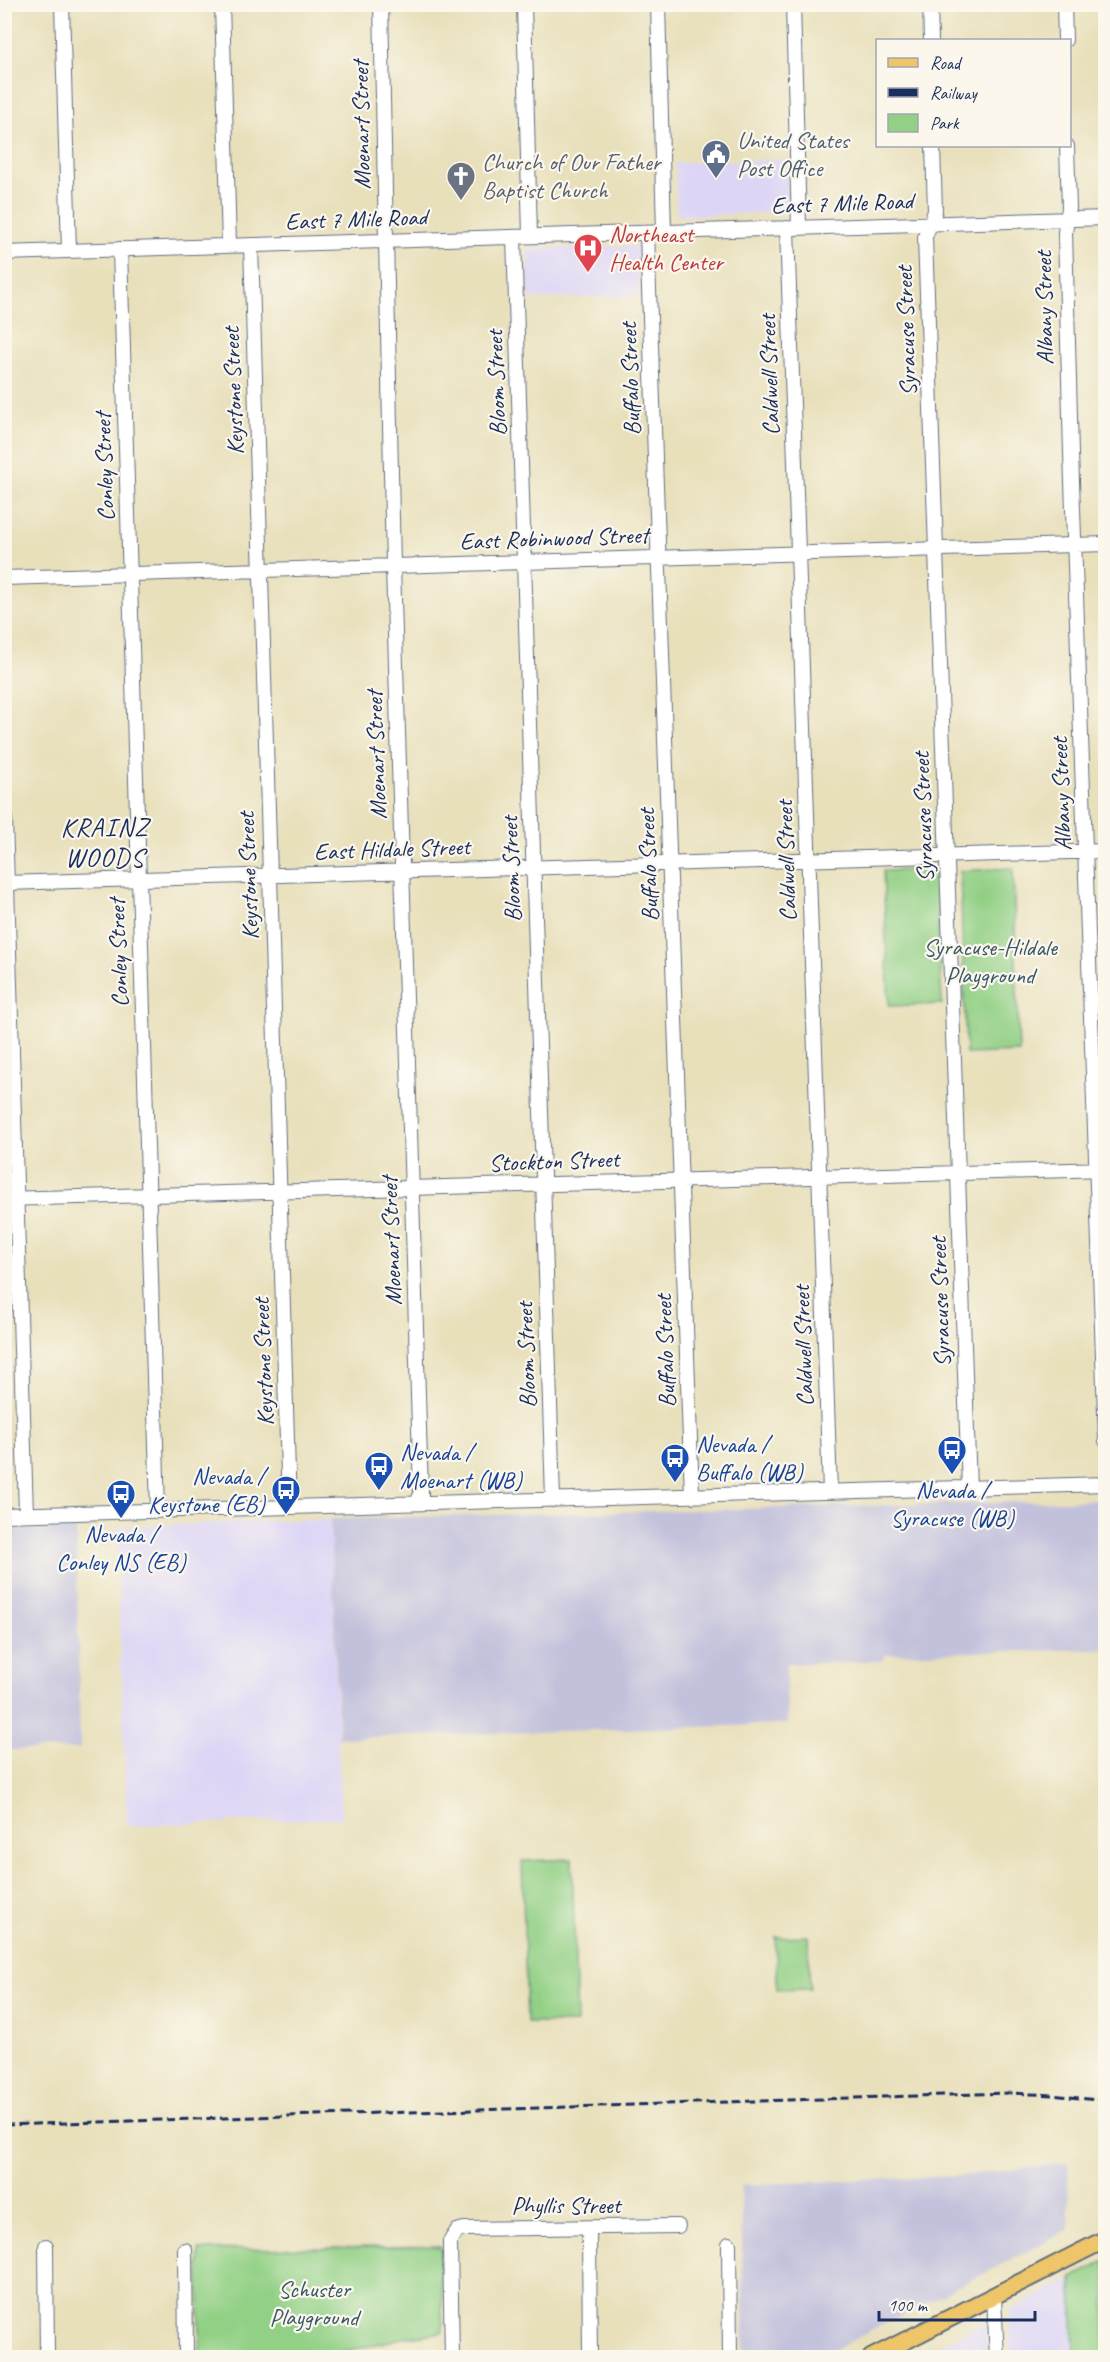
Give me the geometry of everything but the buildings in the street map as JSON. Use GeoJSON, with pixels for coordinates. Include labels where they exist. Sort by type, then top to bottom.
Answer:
{"type":"FeatureCollection","features":[{"type":"Feature","properties":{"kind":"main road"},"geometry":{"type":"LineString","coordinates":[[871,2358],[1106,2239]]}},
{"type":"Feature","properties":{"kind":"street"},"geometry":{"type":"LineString","coordinates":[[62,4],[69,251]]}},
{"type":"Feature","properties":{"kind":"street"},"geometry":{"type":"LineString","coordinates":[[222,4],[229,245]]}},
{"type":"Feature","properties":{"kind":"street","name":"Moenart Street"},"geometry":{"type":"LineString","coordinates":[[381,4],[393,566],[421,1494],[417,1503]]}},
{"type":"Feature","properties":{"kind":"street"},"geometry":{"type":"LineString","coordinates":[[524,4],[530,236]]}},
{"type":"Feature","properties":{"kind":"street"},"geometry":{"type":"LineString","coordinates":[[658,4],[664,232]]}},
{"type":"Feature","properties":{"kind":"street","name":"Caldwell Street"},"geometry":{"type":"LineString","coordinates":[[793,4],[793,228],[798,554],[830,1492]]}},
{"type":"Feature","properties":{"kind":"street"},"geometry":{"type":"LineString","coordinates":[[930,4],[931,39]]}},
{"type":"Feature","properties":{"kind":"street"},"geometry":{"type":"LineString","coordinates":[[1064,4],[1065,39]]}},
{"type":"Feature","properties":{"kind":"street","name":"Syracuse Street"},"geometry":{"type":"LineString","coordinates":[[933,147],[935,211],[925,237],[969,1488]]}},
{"type":"Feature","properties":{"kind":"street","name":"Albany Street"},"geometry":{"type":"LineString","coordinates":[[1068,147],[1069,208],[1065,232],[1074,545],[1085,851],[1101,1169],[1106,1441]]}},
{"type":"Feature","properties":{"kind":"street","name":"East 7 Mile Road"},"geometry":{"type":"LineString","coordinates":[[4,253],[1106,218]]}},
{"type":"Feature","properties":{"kind":"street","name":"Buffalo Street"},"geometry":{"type":"LineString","coordinates":[[647,233],[692,1496]]}},
{"type":"Feature","properties":{"kind":"street","name":"Bloom Street"},"geometry":{"type":"LineString","coordinates":[[514,237],[553,1500]]}},
{"type":"Feature","properties":{"kind":"street","name":"Keystone Street"},"geometry":{"type":"LineString","coordinates":[[251,245],[289,1507]]}},
{"type":"Feature","properties":{"kind":"street","name":"Conley Street"},"geometry":{"type":"LineString","coordinates":[[120,249],[158,1511]]}},
{"type":"Feature","properties":{"kind":"street","name":"East Robinwood Street"},"geometry":{"type":"LineString","coordinates":[[4,578],[1106,544]]}},
{"type":"Feature","properties":{"kind":"street"},"geometry":{"type":"LineString","coordinates":[[4,787],[11,1199],[26,1514]]}},
{"type":"Feature","properties":{"kind":"street","name":"East Hildale Street"},"geometry":{"type":"LineString","coordinates":[[6,883],[1106,851]]}},
{"type":"Feature","properties":{"kind":"street","name":"Stockton Street"},"geometry":{"type":"LineString","coordinates":[[11,1199],[1101,1169]]}},
{"type":"Feature","properties":{"kind":"street"},"geometry":{"type":"LineString","coordinates":[[4,1515],[1106,1484]]}},
{"type":"Feature","properties":{"kind":"street","name":"Phyllis Street"},"geometry":{"type":"LineString","coordinates":[[452,2358],[450,2242],[455,2234],[464,2229],[678,2226]]}},
{"type":"Feature","properties":{"kind":"street"},"geometry":{"type":"LineString","coordinates":[[589,2228],[590,2358]]}},
{"type":"Feature","properties":{"kind":"street"},"geometry":{"type":"LineString","coordinates":[[729,2244],[730,2358]]}},
{"type":"Feature","properties":{"kind":"street"},"geometry":{"type":"LineString","coordinates":[[46,2246],[47,2358]]}},
{"type":"Feature","properties":{"kind":"street"},"geometry":{"type":"LineString","coordinates":[[185,2250],[186,2358]]}},
{"type":"Feature","properties":{"kind":"street"},"geometry":{"type":"LineString","coordinates":[[994,2296],[997,2358]]}},
{"type":"Feature","properties":{"kind":"shaded area"},"geometry":{"type":"Polygon","coordinates":[[[786,159],[788,212],[677,216],[675,163],[786,159]]]}},
{"type":"Feature","properties":{"kind":"shaded area"},"geometry":{"type":"Polygon","coordinates":[[[638,246],[639,296],[529,299],[528,249],[638,246]]]}},
{"type":"Feature","properties":{"kind":"shaded area"},"geometry":{"type":"Polygon","coordinates":[[[1105,1500],[1105,1649],[887,1654],[882,1661],[786,1664],[787,1724],[339,1738],[330,1519],[1105,1500]]]}},
{"type":"Feature","properties":{"kind":"shaded area"},"geometry":{"type":"Polygon","coordinates":[[[330,1519],[341,1818],[127,1826],[116,1527],[330,1519]]]}},
{"type":"Feature","properties":{"kind":"shaded area"},"geometry":{"type":"Polygon","coordinates":[[[76,1528],[80,1749],[5,1750],[5,1530],[76,1528]]]}},
{"type":"Feature","properties":{"kind":"shaded area"},"geometry":{"type":"Polygon","coordinates":[[[1068,2163],[1069,2230],[820,2357],[744,2357],[741,2185],[960,2176],[1068,2163]]]}},
{"type":"Feature","properties":{"kind":"shaded area"},"geometry":{"type":"Polygon","coordinates":[[[1072,2278],[1074,2357],[1011,2357],[1009,2311],[1072,2278]]]}},
{"type":"Feature","properties":{"kind":"shaded area"},"geometry":{"type":"Polygon","coordinates":[[[986,2322],[986,2357],[916,2357],[986,2322]]]}},
{"type":"Feature","properties":{"kind":"green space","name":"Syracuse-Hildale Playground"},"geometry":{"type":"Polygon","coordinates":[[[1013,868],[1019,1052],[966,1054],[960,871],[1013,868]]]}},
{"type":"Feature","properties":{"kind":"green space","name":"Syracuse-Hildale Playground"},"geometry":{"type":"Polygon","coordinates":[[[936,869],[942,1004],[889,1006],[883,871],[936,869]]]}},
{"type":"Feature","properties":{"kind":"green space"},"geometry":{"type":"Polygon","coordinates":[[[572,1859],[577,2023],[527,2023],[522,1861],[572,1859]]]}},
{"type":"Feature","properties":{"kind":"green space"},"geometry":{"type":"Polygon","coordinates":[[[808,1936],[810,1989],[777,1990],[776,1937],[808,1936]]]}},
{"type":"Feature","properties":{"kind":"green space","name":"Schuster Playground"},"geometry":{"type":"Polygon","coordinates":[[[440,2246],[443,2332],[402,2338],[321,2357],[200,2357],[199,2250],[440,2246]]]}},
{"type":"Feature","properties":{"kind":"green space"},"geometry":{"type":"Polygon","coordinates":[[[1105,2261],[1105,2357],[1074,2357],[1072,2278],[1105,2261]]]}},
{"type":"Feature","properties":{"kind":"railway"},"geometry":{"type":"LineString","coordinates":[[4,2125],[1009,2093],[1106,2101]]}},
{"type":"Feature","properties":{"kind":"place","name":"United States Post Office"},"geometry":{"type":"Point","coordinates":[716,180]}},
{"type":"Feature","properties":{"kind":"place","name":"Church of Our Father Baptist Church"},"geometry":{"type":"Point","coordinates":[461,202]}},
{"type":"Feature","properties":{"kind":"place","name":"Northeast Health Center"},"geometry":{"type":"Point","coordinates":[588,274]}},
{"type":"Feature","properties":{"kind":"place","name":"Nevada / Syracuse (WB)"},"geometry":{"type":"Point","coordinates":[952,1476]}},
{"type":"Feature","properties":{"kind":"place","name":"Nevada / Buffalo (WB)"},"geometry":{"type":"Point","coordinates":[675,1484]}},
{"type":"Feature","properties":{"kind":"place","name":"Nevada / Moenart (WB)"},"geometry":{"type":"Point","coordinates":[379,1492]}},
{"type":"Feature","properties":{"kind":"place","name":"Nevada / Keystone (EB)"},"geometry":{"type":"Point","coordinates":[286,1516]}},
{"type":"Feature","properties":{"kind":"place","name":"Nevada / Conley NS (EB)"},"geometry":{"type":"Point","coordinates":[121,1520]}},
{"type":"Feature","properties":{"kind":"district","name":"KRAINZ WOODS"},"geometry":{"type":"Point","coordinates":[105,842]}}]}
